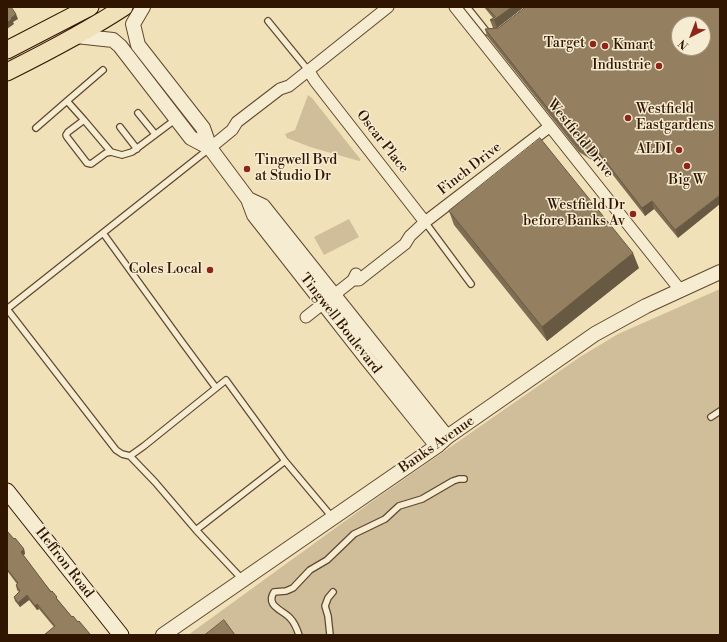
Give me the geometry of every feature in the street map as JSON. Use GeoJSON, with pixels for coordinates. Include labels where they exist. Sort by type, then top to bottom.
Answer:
{"type":"FeatureCollection","features":[{"type":"Feature","properties":{"kind":"main road"},"geometry":{"type":"LineString","coordinates":[[7,50],[90,7]]}},
{"type":"Feature","properties":{"kind":"main road"},"geometry":{"type":"LineString","coordinates":[[7,72],[76,36],[124,7]]}},
{"type":"Feature","properties":{"kind":"main road","name":"Heffron Road"},"geometry":{"type":"LineString","coordinates":[[7,491],[121,635]]}},
{"type":"Feature","properties":{"kind":"street","name":"Tingwell Boulevard"},"geometry":{"type":"LineString","coordinates":[[143,7],[133,24],[138,45],[204,128],[210,148],[248,199],[254,215],[329,300],[367,359],[442,441]]}},
{"type":"Feature","properties":{"kind":"street"},"geometry":{"type":"LineString","coordinates":[[210,148],[232,130],[242,128],[284,95],[289,86],[388,7]]}},
{"type":"Feature","properties":{"kind":"street","name":"Westfield Drive"},"geometry":{"type":"LineString","coordinates":[[455,7],[486,48],[510,75],[549,127],[681,290]]}},
{"type":"Feature","properties":{"kind":"street","name":"Tingwell Boulevard"},"geometry":{"type":"LineString","coordinates":[[76,36],[113,40],[120,46],[191,138],[210,148]]}},
{"type":"Feature","properties":{"kind":"street","name":"Oscar Place"},"geometry":{"type":"LineString","coordinates":[[308,70],[425,222]]}},
{"type":"Feature","properties":{"kind":"street","name":"Finch Drive"},"geometry":{"type":"LineString","coordinates":[[306,317],[353,280],[359,280],[405,244],[410,236],[425,222],[549,127]]}},
{"type":"Feature","properties":{"kind":"street","name":"Banks Avenue"},"geometry":{"type":"LineString","coordinates":[[163,635],[595,334],[626,317],[720,272]]}},
{"type":"Feature","properties":{"kind":"lane"},"geometry":{"type":"LineString","coordinates":[[467,7],[487,32],[498,32]]}},
{"type":"Feature","properties":{"kind":"lane","name":"Oscar Place"},"geometry":{"type":"LineString","coordinates":[[268,21],[308,70]]}},
{"type":"Feature","properties":{"kind":"lane"},"geometry":{"type":"LineString","coordinates":[[36,128],[103,70]]}},
{"type":"Feature","properties":{"kind":"lane"},"geometry":{"type":"LineString","coordinates":[[67,101],[111,152]]}},
{"type":"Feature","properties":{"kind":"lane"},"geometry":{"type":"LineString","coordinates":[[138,113],[155,134]]}},
{"type":"Feature","properties":{"kind":"lane"},"geometry":{"type":"LineString","coordinates":[[84,120],[66,135],[84,160],[91,164],[106,153],[111,152],[122,155],[132,152],[176,118]]}},
{"type":"Feature","properties":{"kind":"lane"},"geometry":{"type":"LineString","coordinates":[[120,127],[138,148]]}},
{"type":"Feature","properties":{"kind":"lane"},"geometry":{"type":"LineString","coordinates":[[210,148],[7,309],[116,450],[122,454],[130,456],[242,580]]}},
{"type":"Feature","properties":{"kind":"lane","name":"Oscar Place"},"geometry":{"type":"LineString","coordinates":[[425,222],[471,284]]}},
{"type":"Feature","properties":{"kind":"lane"},"geometry":{"type":"LineString","coordinates":[[103,233],[216,388]]}},
{"type":"Feature","properties":{"kind":"lane"},"geometry":{"type":"LineString","coordinates":[[130,456],[226,380],[285,461],[332,517]]}},
{"type":"Feature","properties":{"kind":"lane"},"geometry":{"type":"LineString","coordinates":[[711,417],[720,411]]}},
{"type":"Feature","properties":{"kind":"lane"},"geometry":{"type":"LineString","coordinates":[[196,530],[285,461]]}},
{"type":"Feature","properties":{"kind":"lane"},"geometry":{"type":"LineString","coordinates":[[299,635],[290,617],[273,605],[271,601],[274,592],[286,591],[292,588],[306,573],[327,560],[349,538],[385,519],[399,506],[426,497],[448,484],[459,479],[464,479]]}},
{"type":"Feature","properties":{"kind":"lane"},"geometry":{"type":"LineString","coordinates":[[330,635],[328,616],[325,606],[328,598],[333,592]]}},
{"type":"Feature","properties":{"kind":"shaded area"},"geometry":{"type":"Polygon","coordinates":[[[308,95],[312,98],[361,160],[359,161],[310,147],[287,138],[285,134],[295,130],[308,95]]]}},
{"type":"Feature","properties":{"kind":"shaded area"},"geometry":{"type":"Polygon","coordinates":[[[349,219],[359,237],[324,255],[314,237],[349,219]]]}},
{"type":"Feature","properties":{"kind":"shaded area"},"geometry":{"type":"Polygon","coordinates":[[[720,289],[720,635],[188,635],[374,500],[580,357],[618,334],[720,289]]]}},
{"type":"Feature","properties":{"kind":"building"},"geometry":{"type":"Polygon","coordinates":[[[7,7],[11,7],[16,14],[7,23],[7,7]]]}},
{"type":"Feature","properties":{"kind":"building"},"geometry":{"type":"Polygon","coordinates":[[[487,7],[512,7],[494,20],[490,20],[495,17],[487,7]]]}},
{"type":"Feature","properties":{"kind":"building","name":"Westfield Eastgardens"},"geometry":{"type":"Polygon","coordinates":[[[526,7],[720,7],[720,195],[675,230],[652,201],[642,208],[596,149],[589,153],[576,144],[485,29],[498,28],[526,7]]]}},
{"type":"Feature","properties":{"kind":"building"},"geometry":{"type":"Polygon","coordinates":[[[540,138],[633,253],[542,327],[449,211],[540,138]]]}},
{"type":"Feature","properties":{"kind":"building"},"geometry":{"type":"Polygon","coordinates":[[[7,531],[24,549],[21,552],[51,592],[52,591],[72,617],[73,616],[78,622],[79,621],[90,634],[89,635],[44,635],[55,626],[37,604],[35,606],[27,595],[18,603],[14,597],[20,591],[16,585],[18,583],[7,569],[7,531]]]}},
{"type":"Feature","properties":{"kind":"building"},"geometry":{"type":"Polygon","coordinates":[[[224,620],[235,635],[205,635],[224,620]]]}},
{"type":"Feature","properties":{"kind":"place","name":"Target"},"geometry":{"type":"Point","coordinates":[593,44]}},
{"type":"Feature","properties":{"kind":"place","name":"Kmart"},"geometry":{"type":"Point","coordinates":[605,46]}},
{"type":"Feature","properties":{"kind":"place","name":"Industrie"},"geometry":{"type":"Point","coordinates":[659,66]}},
{"type":"Feature","properties":{"kind":"place","name":"Westfield Eastgardens"},"geometry":{"type":"Point","coordinates":[628,118]}},
{"type":"Feature","properties":{"kind":"place","name":"ALDI"},"geometry":{"type":"Point","coordinates":[679,150]}},
{"type":"Feature","properties":{"kind":"place","name":"Big W"},"geometry":{"type":"Point","coordinates":[687,166]}},
{"type":"Feature","properties":{"kind":"place","name":"Tingwell Bvd at Studio Dr"},"geometry":{"type":"Point","coordinates":[247,169]}},
{"type":"Feature","properties":{"kind":"place","name":"Westfield Dr before Banks Av"},"geometry":{"type":"Point","coordinates":[633,214]}},
{"type":"Feature","properties":{"kind":"place","name":"Coles Local"},"geometry":{"type":"Point","coordinates":[210,270]}}]}
